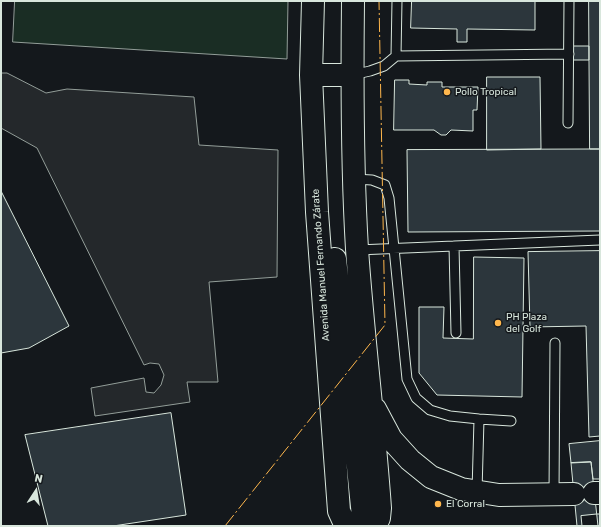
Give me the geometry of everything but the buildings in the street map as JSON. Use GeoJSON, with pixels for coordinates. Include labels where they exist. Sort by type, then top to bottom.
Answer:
{"type":"FeatureCollection","features":[{"type":"Feature","properties":{"kind":"main road","name":"Avenida Manuel Fernando Zárate"},"geometry":{"type":"LineString","coordinates":[[313,1],[311,75],[317,212],[339,521]]}},
{"type":"Feature","properties":{"kind":"main road"},"geometry":{"type":"LineString","coordinates":[[353,1],[352,75],[354,179],[364,526]]}},
{"type":"Feature","properties":{"kind":"main road"},"geometry":{"type":"LineString","coordinates":[[311,75],[352,75]]}},
{"type":"Feature","properties":{"kind":"main road"},"geometry":{"type":"LineString","coordinates":[[317,212],[330,237],[335,259],[380,508],[379,518],[375,526]]}},
{"type":"Feature","properties":{"kind":"main road"},"geometry":{"type":"LineString","coordinates":[[361,400],[391,439],[410,460],[431,477],[461,488],[499,495],[581,494]]}},
{"type":"Feature","properties":{"kind":"lane"},"geometry":{"type":"LineString","coordinates":[[396,56],[397,1]]}},
{"type":"Feature","properties":{"kind":"lane"},"geometry":{"type":"LineString","coordinates":[[568,122],[569,1]]}},
{"type":"Feature","properties":{"kind":"lane"},"geometry":{"type":"LineString","coordinates":[[352,75],[370,72],[384,66],[396,56],[569,54]]}},
{"type":"Feature","properties":{"kind":"lane"},"geometry":{"type":"LineString","coordinates":[[354,179],[372,180],[385,185],[389,198],[407,379],[416,398],[430,410],[450,416],[511,421]]}},
{"type":"Feature","properties":{"kind":"lane"},"geometry":{"type":"LineString","coordinates":[[357,250],[600,240]]}},
{"type":"Feature","properties":{"kind":"lane"},"geometry":{"type":"LineString","coordinates":[[454,246],[456,333]]}},
{"type":"Feature","properties":{"kind":"lane"},"geometry":{"type":"LineString","coordinates":[[555,343],[581,494]]}},
{"type":"Feature","properties":{"kind":"lane"},"geometry":{"type":"LineString","coordinates":[[477,492],[479,419]]}},
{"type":"Feature","properties":{"kind":"green space"},"geometry":{"type":"Polygon","coordinates":[[[15,1],[288,1],[287,59],[13,42],[15,1]]]}},
{"type":"Feature","properties":{"kind":"shaded area"},"geometry":{"type":"Polygon","coordinates":[[[1,73],[7,73],[46,93],[67,89],[194,97],[199,145],[278,150],[277,277],[209,282],[218,382],[187,382],[190,402],[95,416],[91,388],[144,378],[146,392],[154,393],[161,385],[164,375],[159,364],[150,363],[144,365],[37,148],[1,128],[1,73]]]}},
{"type":"Feature","properties":{"kind":"power"},"geometry":{"type":"LineString","coordinates":[[225,526],[385,325],[379,1]]}},
{"type":"Feature","properties":{"kind":"place","name":"Pollo Tropical"},"geometry":{"type":"Point","coordinates":[447,92]}},
{"type":"Feature","properties":{"kind":"place","name":"PH Plaza del Golf"},"geometry":{"type":"Point","coordinates":[498,323]}},
{"type":"Feature","properties":{"kind":"place","name":"El Corral"},"geometry":{"type":"Point","coordinates":[438,504]}}]}
